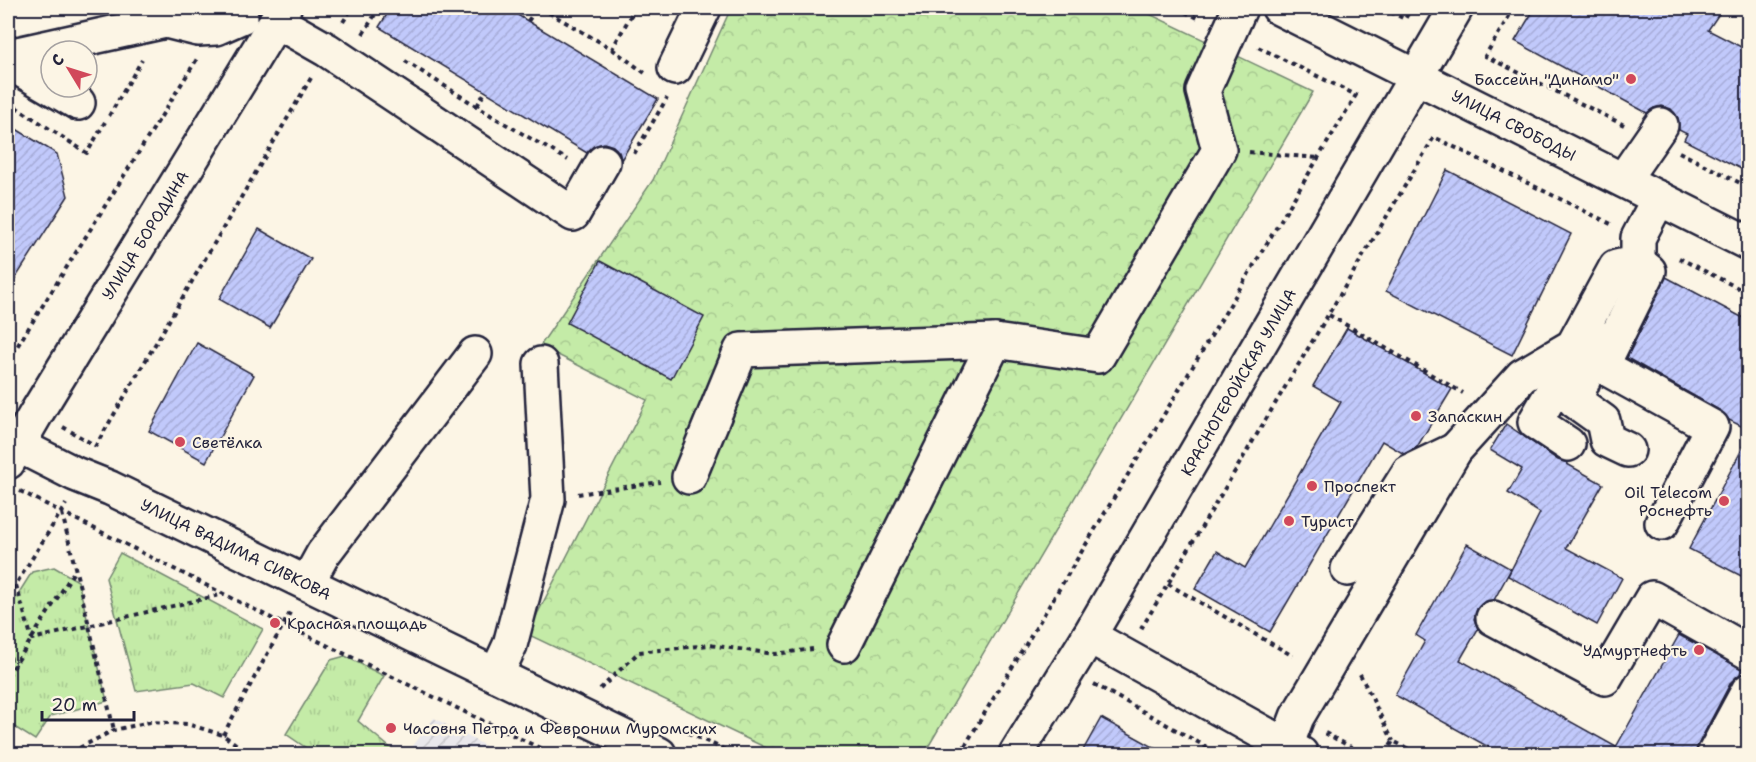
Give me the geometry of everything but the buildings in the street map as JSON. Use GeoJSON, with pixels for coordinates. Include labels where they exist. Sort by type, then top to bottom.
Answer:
{"type":"FeatureCollection","features":[{"type":"Feature","properties":{"kind":"street"},"geometry":{"type":"LineString","coordinates":[[675,68],[704,8]]}},
{"type":"Feature","properties":{"kind":"street","name":"УЛИЦА СВОБОДЫ"},"geometry":{"type":"LineString","coordinates":[[1279,8],[1749,243]]}},
{"type":"Feature","properties":{"kind":"street","name":"КРАСНОГЕРОЙСКАЯ УЛИЦА"},"geometry":{"type":"LineString","coordinates":[[1016,754],[1089,636],[1456,8]]}},
{"type":"Feature","properties":{"kind":"street"},"geometry":{"type":"LineString","coordinates":[[161,43],[222,20]]}},
{"type":"Feature","properties":{"kind":"street"},"geometry":{"type":"LineString","coordinates":[[688,477],[741,350],[995,340],[1098,356],[1219,150],[1203,91],[1234,20]]}},
{"type":"Feature","properties":{"kind":"street"},"geometry":{"type":"LineString","coordinates":[[8,56],[166,21],[276,21],[327,50],[573,214],[611,165]]}},
{"type":"Feature","properties":{"kind":"street","name":"УЛИЦА БОРОДИНА"},"geometry":{"type":"LineString","coordinates":[[12,459],[276,21]]}},
{"type":"Feature","properties":{"kind":"street"},"geometry":{"type":"LineString","coordinates":[[8,62],[78,103]]}},
{"type":"Feature","properties":{"kind":"street"},"geometry":{"type":"LineString","coordinates":[[1623,180],[1661,125]]}},
{"type":"Feature","properties":{"kind":"street"},"geometry":{"type":"LineString","coordinates":[[1628,450],[1608,440],[1603,421],[1575,401],[1659,198]]}},
{"type":"Feature","properties":{"kind":"street"},"geometry":{"type":"LineString","coordinates":[[1568,444],[1535,422],[1561,377],[1573,346],[1616,267],[1638,250]]}},
{"type":"Feature","properties":{"kind":"street"},"geometry":{"type":"LineString","coordinates":[[1638,250],[1649,271],[1602,366],[1712,427],[1662,523]]}},
{"type":"Feature","properties":{"kind":"street"},"geometry":{"type":"LineString","coordinates":[[844,645],[995,340]]}},
{"type":"Feature","properties":{"kind":"street"},"geometry":{"type":"LineString","coordinates":[[1089,636],[1294,750],[1297,717],[1455,450],[1522,376],[1573,346]]}},
{"type":"Feature","properties":{"kind":"street"},"geometry":{"type":"LineString","coordinates":[[307,583],[323,554],[475,354]]}},
{"type":"Feature","properties":{"kind":"street"},"geometry":{"type":"LineString","coordinates":[[496,675],[510,645],[548,499],[541,364]]}},
{"type":"Feature","properties":{"kind":"street"},"geometry":{"type":"LineString","coordinates":[[1348,569],[1409,472],[1455,450]]}},
{"type":"Feature","properties":{"kind":"street","name":"УЛИЦА ВАДИМА СИВКОВА"},"geometry":{"type":"LineString","coordinates":[[12,459],[75,474],[110,488],[659,754]]}},
{"type":"Feature","properties":{"kind":"street"},"geometry":{"type":"LineString","coordinates":[[1493,618],[1605,678],[1652,598],[1749,652]]}},
{"type":"Feature","properties":{"kind":"street"},"geometry":{"type":"LineString","coordinates":[[1729,747],[1746,702]]}},
{"type":"Feature","properties":{"kind":"path"},"geometry":{"type":"LineString","coordinates":[[96,446],[352,8]]}},
{"type":"Feature","properties":{"kind":"path"},"geometry":{"type":"LineString","coordinates":[[363,34],[379,8]]}},
{"type":"Feature","properties":{"kind":"path"},"geometry":{"type":"LineString","coordinates":[[528,21],[537,8]]}},
{"type":"Feature","properties":{"kind":"path"},"geometry":{"type":"LineString","coordinates":[[541,8],[612,49],[633,65]]}},
{"type":"Feature","properties":{"kind":"path"},"geometry":{"type":"LineString","coordinates":[[612,49],[635,8]]}},
{"type":"Feature","properties":{"kind":"path"},"geometry":{"type":"LineString","coordinates":[[960,754],[1356,95],[1234,20],[1177,8]]}},
{"type":"Feature","properties":{"kind":"path"},"geometry":{"type":"LineString","coordinates":[[1382,8],[1405,19],[1411,8]]}},
{"type":"Feature","properties":{"kind":"path"},"geometry":{"type":"LineString","coordinates":[[1514,8],[1485,56],[1534,80]]}},
{"type":"Feature","properties":{"kind":"path"},"geometry":{"type":"LineString","coordinates":[[8,361],[222,20]]}},
{"type":"Feature","properties":{"kind":"path"},"geometry":{"type":"LineString","coordinates":[[401,58],[477,106],[611,165],[666,101],[675,68]]}},
{"type":"Feature","properties":{"kind":"path"},"geometry":{"type":"LineString","coordinates":[[477,106],[485,92]]}},
{"type":"Feature","properties":{"kind":"path"},"geometry":{"type":"LineString","coordinates":[[1140,630],[1434,137],[1638,250],[1749,293]]}},
{"type":"Feature","properties":{"kind":"path"},"geometry":{"type":"LineString","coordinates":[[1219,150],[1318,158]]}},
{"type":"Feature","properties":{"kind":"path"},"geometry":{"type":"LineString","coordinates":[[1329,315],[1491,410]]}},
{"type":"Feature","properties":{"kind":"path"},"geometry":{"type":"LineString","coordinates":[[12,459],[62,513],[283,624],[552,754]]}},
{"type":"Feature","properties":{"kind":"path"},"geometry":{"type":"LineString","coordinates":[[548,499],[688,477]]}},
{"type":"Feature","properties":{"kind":"path"},"geometry":{"type":"LineString","coordinates":[[62,513],[114,730]]}},
{"type":"Feature","properties":{"kind":"path"},"geometry":{"type":"LineString","coordinates":[[8,597],[62,513]]}},
{"type":"Feature","properties":{"kind":"path"},"geometry":{"type":"LineString","coordinates":[[8,676],[75,569]]}},
{"type":"Feature","properties":{"kind":"path"},"geometry":{"type":"LineString","coordinates":[[223,735],[307,583]]}},
{"type":"Feature","properties":{"kind":"path"},"geometry":{"type":"LineString","coordinates":[[16,584],[32,639]]}},
{"type":"Feature","properties":{"kind":"path"},"geometry":{"type":"LineString","coordinates":[[1168,584],[1293,656]]}},
{"type":"Feature","properties":{"kind":"path"},"geometry":{"type":"LineString","coordinates":[[32,639],[224,594]]}},
{"type":"Feature","properties":{"kind":"path"},"geometry":{"type":"LineString","coordinates":[[600,689],[639,652],[710,645],[776,654],[844,645]]}},
{"type":"Feature","properties":{"kind":"path"},"geometry":{"type":"LineString","coordinates":[[8,659],[19,658]]}},
{"type":"Feature","properties":{"kind":"path"},"geometry":{"type":"LineString","coordinates":[[1086,679],[1219,754]]}},
{"type":"Feature","properties":{"kind":"path"},"geometry":{"type":"LineString","coordinates":[[73,754],[81,747],[114,730],[150,722],[188,724],[223,735],[250,754]]}},
{"type":"Feature","properties":{"kind":"path"},"geometry":{"type":"LineString","coordinates":[[1386,754],[1393,741],[1419,754]]}},
{"type":"Feature","properties":{"kind":"shaded area"},"geometry":{"type":"Polygon","coordinates":[[[434,718],[500,754],[407,754],[434,718]]]}},
{"type":"Feature","properties":{"kind":"green space"},"geometry":{"type":"Polygon","coordinates":[[[731,8],[1137,8],[1313,92],[924,754],[779,754],[527,634],[647,400],[540,346],[653,180],[731,8]]]}},
{"type":"Feature","properties":{"kind":"green space"},"geometry":{"type":"Polygon","coordinates":[[[120,553],[263,629],[224,698],[194,683],[136,691],[106,578],[120,553]]]}},
{"type":"Feature","properties":{"kind":"green space"},"geometry":{"type":"Polygon","coordinates":[[[54,567],[78,581],[107,701],[51,716],[35,740],[8,723],[8,610],[32,572],[54,567]]]}},
{"type":"Feature","properties":{"kind":"green space"},"geometry":{"type":"Polygon","coordinates":[[[345,656],[384,676],[358,721],[393,750],[390,754],[313,754],[286,734],[331,660],[345,656]]]}},
{"type":"Feature","properties":{"kind":"place","name":"Бассейн \"Динамо\""},"geometry":{"type":"Point","coordinates":[1631,79]}},
{"type":"Feature","properties":{"kind":"place","name":"Запаскин"},"geometry":{"type":"Point","coordinates":[1416,416]}},
{"type":"Feature","properties":{"kind":"place","name":"Светёлка"},"geometry":{"type":"Point","coordinates":[180,442]}},
{"type":"Feature","properties":{"kind":"place","name":"Проспект"},"geometry":{"type":"Point","coordinates":[1312,486]}},
{"type":"Feature","properties":{"kind":"place","name":"Oil Telecom Роснефть"},"geometry":{"type":"Point","coordinates":[1724,501]}},
{"type":"Feature","properties":{"kind":"place","name":"Турист"},"geometry":{"type":"Point","coordinates":[1289,521]}},
{"type":"Feature","properties":{"kind":"place","name":"Красная площадь"},"geometry":{"type":"Point","coordinates":[275,623]}},
{"type":"Feature","properties":{"kind":"place","name":"Удмуртнефть"},"geometry":{"type":"Point","coordinates":[1699,650]}},
{"type":"Feature","properties":{"kind":"place","name":"Часовня Петра и Февронии Муромских"},"geometry":{"type":"Point","coordinates":[391,728]}}]}
